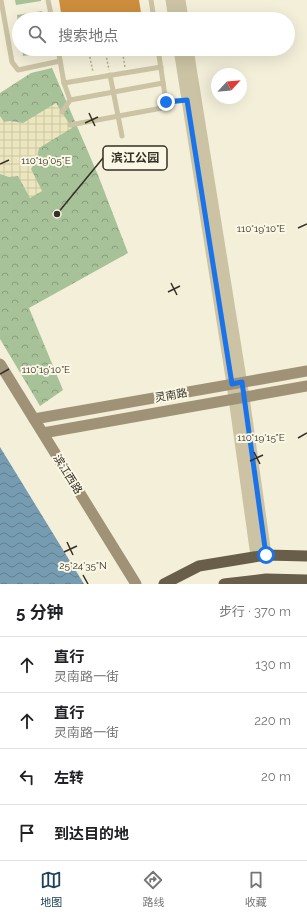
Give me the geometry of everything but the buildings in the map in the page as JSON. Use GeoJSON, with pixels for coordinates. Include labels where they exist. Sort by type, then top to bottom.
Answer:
{"type":"FeatureCollection","features":[{"type":"Feature","properties":{"kind":"highway"},"geometry":{"type":"LineString","coordinates":[[164,584],[199,566],[261,556],[307,556]]}},
{"type":"Feature","properties":{"kind":"highway"},"geometry":{"type":"LineString","coordinates":[[224,584],[266,579],[307,580]]}},
{"type":"Feature","properties":{"kind":"main road","name":"滨江西路"},"geometry":{"type":"LineString","coordinates":[[0,364],[136,584]]}},
{"type":"Feature","properties":{"kind":"main road","name":"灵南路"},"geometry":{"type":"LineString","coordinates":[[34,419],[307,371]]}},
{"type":"Feature","properties":{"kind":"main road","name":"灵南路"},"geometry":{"type":"LineString","coordinates":[[43,433],[307,386]]}},
{"type":"Feature","properties":{"kind":"street"},"geometry":{"type":"LineString","coordinates":[[171,0],[173,12]]}},
{"type":"Feature","properties":{"kind":"street"},"geometry":{"type":"LineString","coordinates":[[180,0],[182,12]]}},
{"type":"Feature","properties":{"kind":"street"},"geometry":{"type":"LineString","coordinates":[[181,56],[191,99],[237,383],[261,556]]}},
{"type":"Feature","properties":{"kind":"street"},"geometry":{"type":"LineString","coordinates":[[188,56],[191,99]]}},
{"type":"Feature","properties":{"kind":"lane"},"geometry":{"type":"LineString","coordinates":[[1,0],[12,62],[18,70],[60,60]]}},
{"type":"Feature","properties":{"kind":"lane"},"geometry":{"type":"LineString","coordinates":[[48,0],[51,12]]}},
{"type":"Feature","properties":{"kind":"lane"},"geometry":{"type":"LineString","coordinates":[[151,0],[153,12]]}},
{"type":"Feature","properties":{"kind":"lane"},"geometry":{"type":"LineString","coordinates":[[59,56],[64,83],[70,100]]}},
{"type":"Feature","properties":{"kind":"lane"},"geometry":{"type":"LineString","coordinates":[[70,125],[162,108],[166,102],[159,56]]}},
{"type":"Feature","properties":{"kind":"lane"},"geometry":{"type":"LineString","coordinates":[[64,83],[161,67]]}},
{"type":"Feature","properties":{"kind":"lane"},"geometry":{"type":"LineString","coordinates":[[110,75],[122,136]]}},
{"type":"Feature","properties":{"kind":"lane"},"geometry":{"type":"LineString","coordinates":[[62,112],[70,100],[163,83]]}},
{"type":"Feature","properties":{"kind":"lane"},"geometry":{"type":"LineString","coordinates":[[166,102],[191,99]]}},
{"type":"Feature","properties":{"kind":"path"},"geometry":{"type":"LineString","coordinates":[[90,56],[94,78]]}},
{"type":"Feature","properties":{"kind":"path"},"geometry":{"type":"LineString","coordinates":[[107,56],[110,75]]}},
{"type":"Feature","properties":{"kind":"path"},"geometry":{"type":"LineString","coordinates":[[123,56],[126,73]]}},
{"type":"Feature","properties":{"kind":"green space"},"geometry":{"type":"Polygon","coordinates":[[[15,0],[41,0],[41,1],[16,5],[15,0]]]}},
{"type":"Feature","properties":{"kind":"green space"},"geometry":{"type":"Polygon","coordinates":[[[52,68],[98,175],[128,253],[29,308],[63,390],[40,406],[0,339],[0,93],[31,73],[52,68]]]}},
{"type":"Feature","properties":{"kind":"shaded area"},"geometry":{"type":"Polygon","coordinates":[[[56,103],[72,128],[39,148],[36,161],[31,169],[42,191],[30,198],[18,176],[9,177],[0,174],[0,116],[4,122],[10,121],[23,123],[56,103]]]}},
{"type":"Feature","properties":{"kind":"water"},"geometry":{"type":"Polygon","coordinates":[[[0,447],[84,584],[0,584],[0,447]]]}},
{"type":"Feature","properties":{"kind":"place","name":"滨江公园"},"geometry":{"type":"Point","coordinates":[57,214]}},
{"type":"Feature","properties":{"kind":"route"},"geometry":{"type":"LineString","coordinates":[[166,102],[187,100],[232,384],[242,382],[266,555]]}}]}
